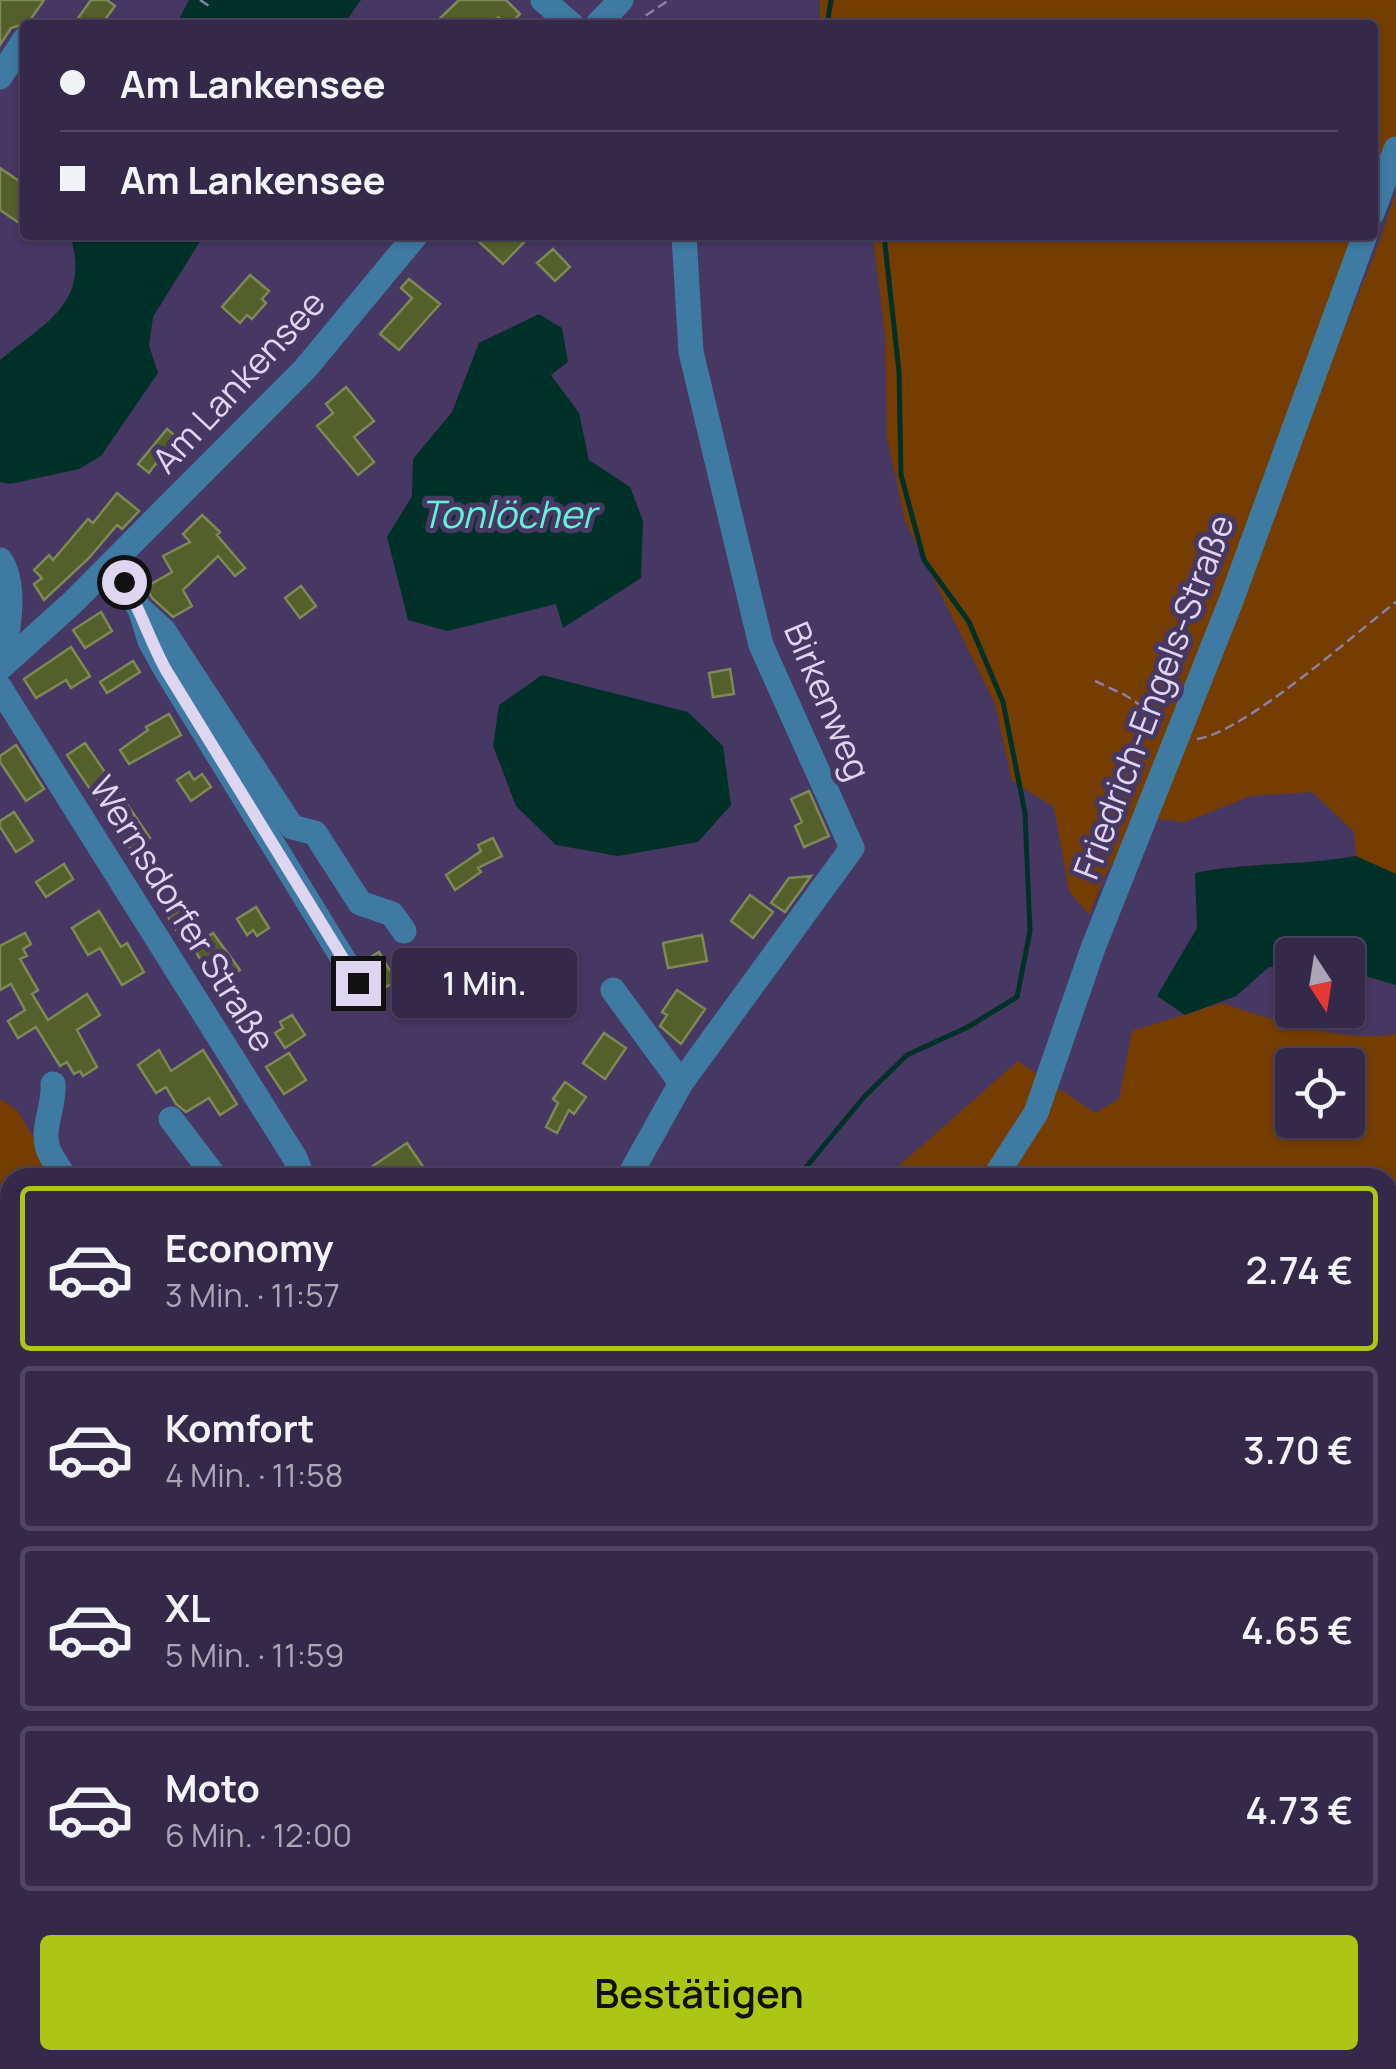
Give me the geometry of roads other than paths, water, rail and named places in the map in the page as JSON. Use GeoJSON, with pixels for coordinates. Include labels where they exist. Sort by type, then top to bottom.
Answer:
{"type":"FeatureCollection","features":[{"type":"Feature","properties":{"kind":"street"},"geometry":{"type":"LineString","coordinates":[[542,0],[566,20]]}},
{"type":"Feature","properties":{"kind":"street"},"geometry":{"type":"LineString","coordinates":[[0,77],[20,46]]}},
{"type":"Feature","properties":{"kind":"street"},"geometry":{"type":"LineString","coordinates":[[1378,197],[1396,149]]}},
{"type":"Feature","properties":{"kind":"street","name":"Am Lankensee"},"geometry":{"type":"LineString","coordinates":[[0,668],[305,369],[412,240]]}},
{"type":"Feature","properties":{"kind":"street","name":"Birkenweg"},"geometry":{"type":"LineString","coordinates":[[634,1168],[681,1082],[852,848],[761,646],[691,352],[684,240]]}},
{"type":"Feature","properties":{"kind":"street","name":"Friedrich-Engels-Straße"},"geometry":{"type":"LineString","coordinates":[[1001,1168],[1036,1114],[1093,948],[1231,601],[1362,240]]}},
{"type":"Feature","properties":{"kind":"street"},"geometry":{"type":"LineString","coordinates":[[0,560],[7,569],[11,588],[0,658]]}},
{"type":"Feature","properties":{"kind":"street"},"geometry":{"type":"LineString","coordinates":[[104,570],[124,582],[166,670],[358,983]]}},
{"type":"Feature","properties":{"kind":"street"},"geometry":{"type":"LineString","coordinates":[[139,608],[184,658],[292,827],[315,833],[360,904],[392,914],[404,932]]}},
{"type":"Feature","properties":{"kind":"street","name":"Wernsdorfer Straße"},"geometry":{"type":"LineString","coordinates":[[0,688],[299,1168]]}},
{"type":"Feature","properties":{"kind":"street"},"geometry":{"type":"LineString","coordinates":[[613,990],[681,1082]]}},
{"type":"Feature","properties":{"kind":"street"},"geometry":{"type":"LineString","coordinates":[[52,1084],[54,1096],[46,1134],[48,1149],[59,1168]]}},
{"type":"Feature","properties":{"kind":"street"},"geometry":{"type":"LineString","coordinates":[[172,1118],[209,1168]]}},
{"type":"Feature","properties":{"kind":"water"},"geometry":{"type":"Polygon","coordinates":[[[189,0],[361,0],[347,20],[179,20],[189,0]]]}},
{"type":"Feature","properties":{"kind":"water"},"geometry":{"type":"Polygon","coordinates":[[[71,240],[201,240],[153,317],[149,346],[158,373],[101,456],[79,469],[10,484],[0,482],[0,360],[60,308],[75,278],[71,240]]]}},
{"type":"Feature","properties":{"kind":"water","name":"Tonlöcher"},"geometry":{"type":"Polygon","coordinates":[[[539,314],[562,328],[568,362],[551,375],[579,413],[589,460],[630,487],[643,521],[641,578],[563,628],[556,604],[447,631],[408,620],[387,537],[412,496],[413,459],[452,412],[479,343],[539,314]]]}},
{"type":"Feature","properties":{"kind":"water"},"geometry":{"type":"Polygon","coordinates":[[[542,675],[688,712],[723,746],[731,805],[698,842],[618,856],[556,845],[516,806],[493,746],[499,705],[542,675]]]}},
{"type":"Feature","properties":{"kind":"water"},"geometry":{"type":"Polygon","coordinates":[[[1356,856],[1396,874],[1396,985],[1365,976],[1365,938],[1275,938],[1275,967],[1269,967],[1236,996],[1185,1015],[1157,996],[1197,928],[1195,873],[1356,856]]]}},
{"type":"Feature","properties":{"kind":"waterway"},"geometry":{"type":"LineString","coordinates":[[828,20],[831,0]]}},
{"type":"Feature","properties":{"kind":"waterway"},"geometry":{"type":"LineString","coordinates":[[805,1168],[864,1097],[907,1055],[968,1027],[1017,997],[1030,931],[1025,813],[1003,702],[969,622],[924,560],[901,475],[899,372],[885,240]]}}]}
